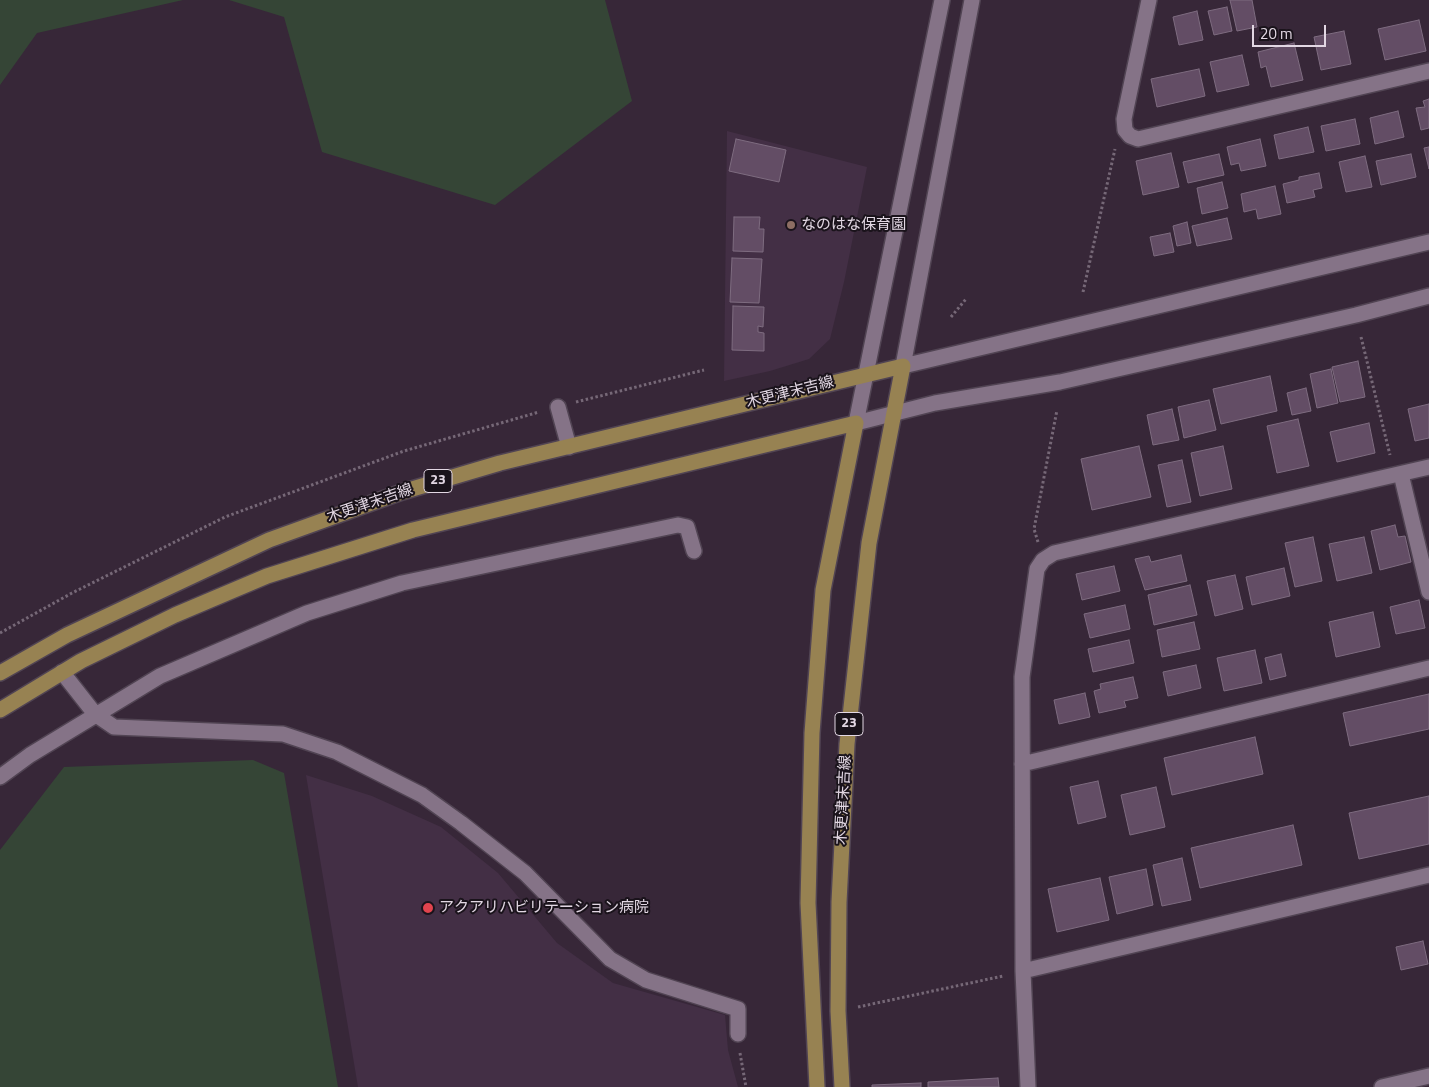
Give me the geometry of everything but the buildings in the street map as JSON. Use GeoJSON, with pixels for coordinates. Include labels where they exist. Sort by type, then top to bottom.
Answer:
{"type":"FeatureCollection","features":[{"type":"Feature","properties":{"kind":"main road","name":"木更津末吉線"},"geometry":{"type":"LineString","coordinates":[[0,673],[67,635],[269,540],[402,492],[500,463],[903,366],[870,544],[847,744],[839,902],[838,1011],[842,1087]]}},
{"type":"Feature","properties":{"kind":"main road"},"geometry":{"type":"LineString","coordinates":[[0,710],[62,672],[175,615],[267,576],[413,530],[856,423]]}},
{"type":"Feature","properties":{"kind":"main road","name":"23"},"geometry":{"type":"LineString","coordinates":[[817,1087],[808,903],[812,733],[822,590],[856,423]]}},
{"type":"Feature","properties":{"kind":"street"},"geometry":{"type":"LineString","coordinates":[[942,0],[856,423],[935,403],[1060,382],[1356,315],[1429,296]]}},
{"type":"Feature","properties":{"kind":"street"},"geometry":{"type":"LineString","coordinates":[[972,0],[903,366],[1429,242]]}},
{"type":"Feature","properties":{"kind":"street"},"geometry":{"type":"LineString","coordinates":[[1149,0],[1124,119],[1125,130],[1130,136],[1138,139],[1429,72]]}},
{"type":"Feature","properties":{"kind":"street"},"geometry":{"type":"LineString","coordinates":[[558,407],[569,447]]}},
{"type":"Feature","properties":{"kind":"street"},"geometry":{"type":"LineString","coordinates":[[1028,1087],[1023,971],[1022,677],[1037,569],[1043,560],[1054,553],[1429,468]]}},
{"type":"Feature","properties":{"kind":"street"},"geometry":{"type":"LineString","coordinates":[[1398,475],[1429,592]]}},
{"type":"Feature","properties":{"kind":"street"},"geometry":{"type":"LineString","coordinates":[[0,777],[30,754],[160,676],[298,617],[402,583],[678,524],[687,527],[694,551]]}},
{"type":"Feature","properties":{"kind":"street"},"geometry":{"type":"LineString","coordinates":[[1022,764],[1429,668]]}},
{"type":"Feature","properties":{"kind":"street"},"geometry":{"type":"LineString","coordinates":[[62,672],[95,714],[114,727],[283,734],[337,752],[422,795],[525,873],[610,959],[646,980],[738,1009],[738,1034]]}},
{"type":"Feature","properties":{"kind":"street"},"geometry":{"type":"LineString","coordinates":[[1023,971],[1429,875]]}},
{"type":"Feature","properties":{"kind":"street"},"geometry":{"type":"LineString","coordinates":[[1382,1087],[1429,1076]]}},
{"type":"Feature","properties":{"kind":"path"},"geometry":{"type":"LineString","coordinates":[[1083,292],[1116,145],[1125,130]]}},
{"type":"Feature","properties":{"kind":"path"},"geometry":{"type":"LineString","coordinates":[[951,316],[966,299]]}},
{"type":"Feature","properties":{"kind":"path"},"geometry":{"type":"LineString","coordinates":[[1361,337],[1398,475]]}},
{"type":"Feature","properties":{"kind":"path"},"geometry":{"type":"LineString","coordinates":[[0,632],[72,593],[225,517],[404,451],[610,392],[704,370]]}},
{"type":"Feature","properties":{"kind":"path"},"geometry":{"type":"LineString","coordinates":[[1043,560],[1034,528],[1058,410]]}},
{"type":"Feature","properties":{"kind":"path"},"geometry":{"type":"LineString","coordinates":[[838,1011],[1023,971]]}},
{"type":"Feature","properties":{"kind":"path"},"geometry":{"type":"LineString","coordinates":[[738,1034],[742,1073],[746,1087]]}},
{"type":"Feature","properties":{"kind":"shaded area","name":"なのはな保育園"},"geometry":{"type":"Polygon","coordinates":[[[727,131],[867,167],[844,282],[830,339],[809,359],[770,371],[724,381],[727,131]]]}},
{"type":"Feature","properties":{"kind":"shaded area","name":"アクアリハビリテーション病院"},"geometry":{"type":"Polygon","coordinates":[[[306,775],[372,796],[441,827],[498,873],[557,943],[613,983],[725,1015],[728,1050],[738,1087],[358,1087],[306,775]]]}},
{"type":"Feature","properties":{"kind":"green space"},"geometry":{"type":"Polygon","coordinates":[[[0,0],[183,0],[37,33],[0,85],[0,0]]]}},
{"type":"Feature","properties":{"kind":"green space"},"geometry":{"type":"Polygon","coordinates":[[[229,0],[605,0],[632,101],[495,205],[322,152],[284,17],[229,0]]]}},
{"type":"Feature","properties":{"kind":"green space"},"geometry":{"type":"Polygon","coordinates":[[[253,760],[284,773],[338,1087],[0,1087],[0,850],[64,767],[253,760]]]}},
{"type":"Feature","properties":{"kind":"place","name":"なのはな保育園"},"geometry":{"type":"Point","coordinates":[791,225]}},
{"type":"Feature","properties":{"kind":"place","name":"アクアリハビリテーション病院"},"geometry":{"type":"Point","coordinates":[428,908]}}]}
